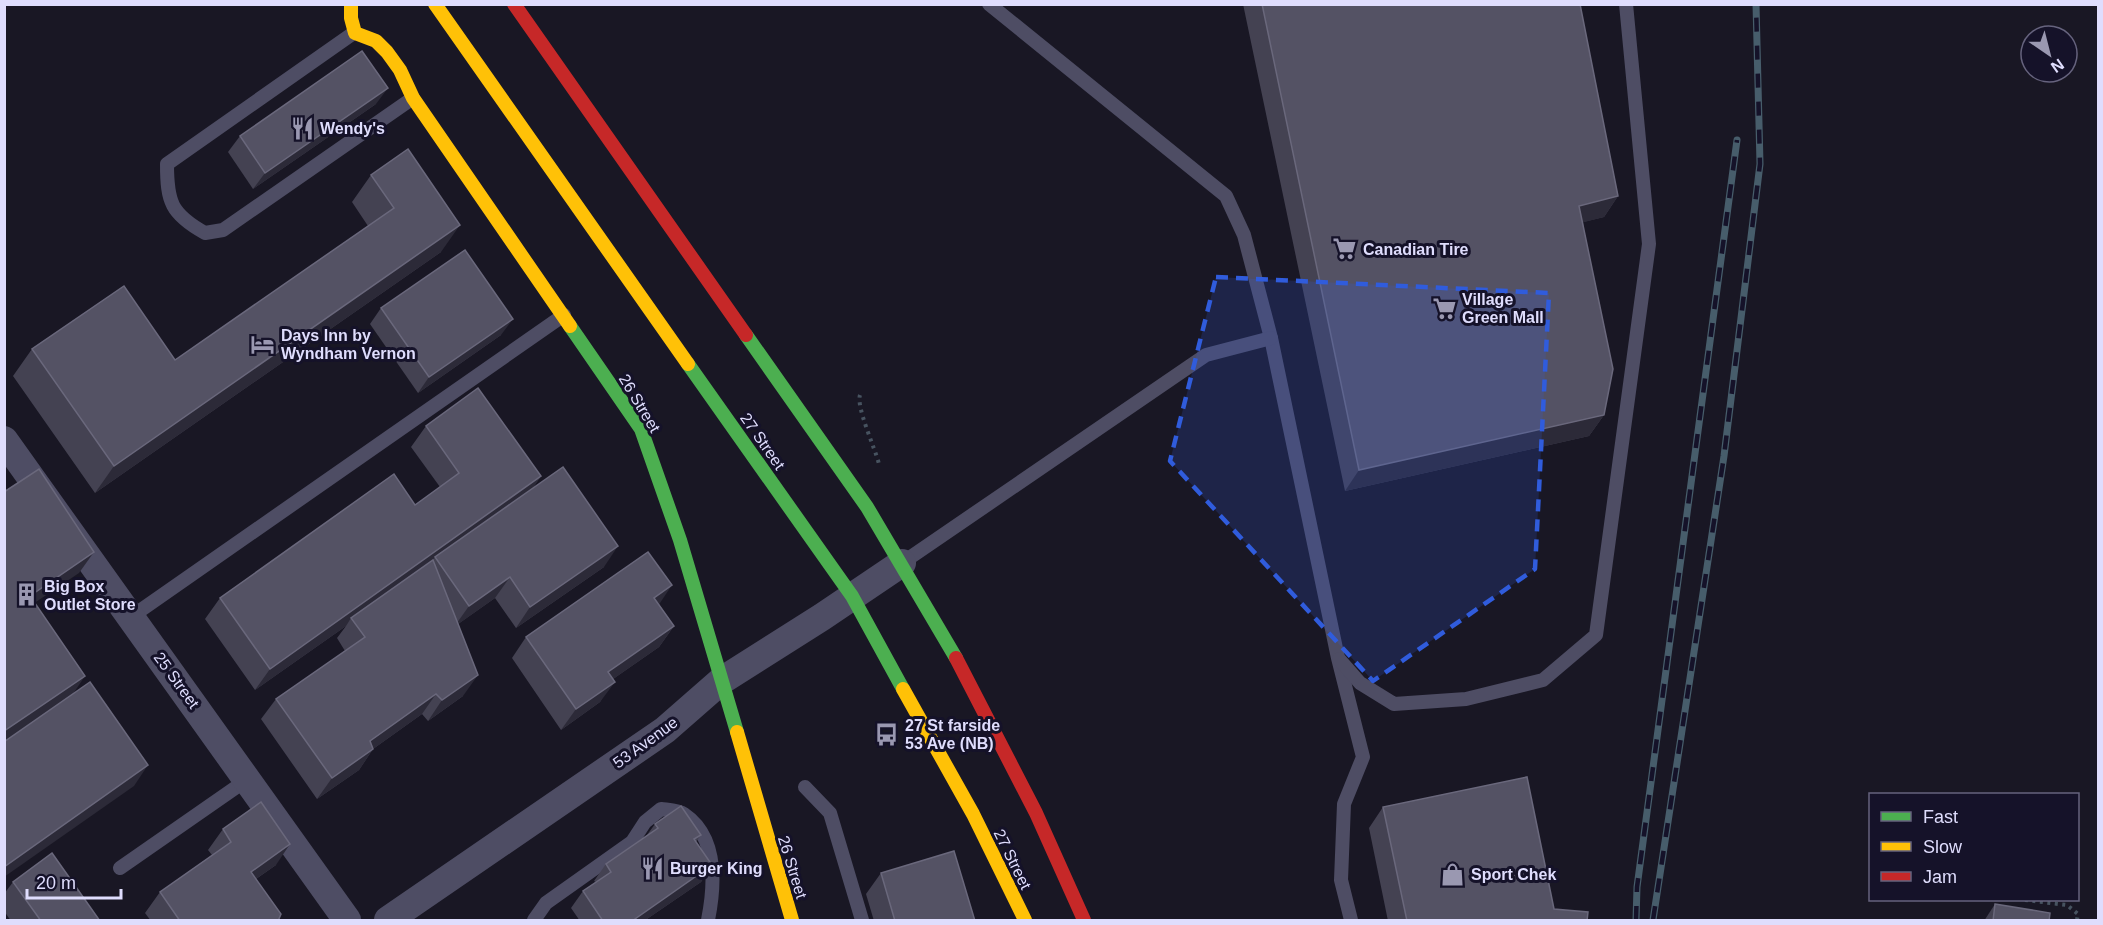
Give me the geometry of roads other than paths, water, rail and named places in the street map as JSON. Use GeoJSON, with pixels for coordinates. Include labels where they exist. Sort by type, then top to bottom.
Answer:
{"type":"FeatureCollection","features":[{"type":"Feature","properties":{"kind":"main road"},"geometry":{"type":"LineString","coordinates":[[351,4],[349,23],[356,33]]}},
{"type":"Feature","properties":{"kind":"main road","name":"27 Street"},"geometry":{"type":"LineString","coordinates":[[435,4],[852,596],[973,814],[1025,921]]}},
{"type":"Feature","properties":{"kind":"main road"},"geometry":{"type":"LineString","coordinates":[[514,4],[867,507],[902,562],[980,697],[1062,867],[1083,921]]}},
{"type":"Feature","properties":{"kind":"main road","name":"26 Street"},"geometry":{"type":"LineString","coordinates":[[356,33],[359,37],[380,43],[402,71],[413,98],[641,429],[680,540],[792,921]]}},
{"type":"Feature","properties":{"kind":"street","name":"25 Street"},"geometry":{"type":"LineString","coordinates":[[6,447],[248,778],[347,921]]}},
{"type":"Feature","properties":{"kind":"street","name":"53 Avenue"},"geometry":{"type":"LineString","coordinates":[[402,917],[665,730],[721,681],[902,562]]}},
{"type":"Feature","properties":{"kind":"lane"},"geometry":{"type":"LineString","coordinates":[[989,4],[1226,196],[1244,235],[1271,338],[1338,658],[1363,757],[1344,804],[1341,880],[1351,921]]}},
{"type":"Feature","properties":{"kind":"lane"},"geometry":{"type":"LineString","coordinates":[[1338,658],[1360,683],[1394,704],[1466,699],[1544,680],[1596,634],[1649,244],[1626,4]]}},
{"type":"Feature","properties":{"kind":"lane"},"geometry":{"type":"LineString","coordinates":[[356,33],[167,164],[167,196],[184,222],[205,233],[223,230],[413,98]]}},
{"type":"Feature","properties":{"kind":"lane"},"geometry":{"type":"LineString","coordinates":[[131,617],[564,315]]}},
{"type":"Feature","properties":{"kind":"lane"},"geometry":{"type":"LineString","coordinates":[[902,562],[1206,355],[1271,338]]}},
{"type":"Feature","properties":{"kind":"lane"},"geometry":{"type":"LineString","coordinates":[[120,868],[248,778]]}},
{"type":"Feature","properties":{"kind":"lane"},"geometry":{"type":"LineString","coordinates":[[805,787],[830,813],[862,921]]}},
{"type":"Feature","properties":{"kind":"lane"},"geometry":{"type":"LineString","coordinates":[[534,921],[546,903],[632,842],[645,822],[661,809],[682,812],[702,833],[714,876],[708,921]]}},
{"type":"Feature","properties":{"kind":"railway"},"geometry":{"type":"LineString","coordinates":[[1653,920],[1724,456],[1760,164],[1756,4]]}},
{"type":"Feature","properties":{"kind":"railway"},"geometry":{"type":"LineString","coordinates":[[1636,920],[1637,887],[1737,140]]}},
{"type":"Feature","properties":{"kind":"place","name":"Wendy's"},"geometry":{"type":"Point","coordinates":[302,128]}},
{"type":"Feature","properties":{"kind":"place","name":"Canadian Tire"},"geometry":{"type":"Point","coordinates":[1345,249]}},
{"type":"Feature","properties":{"kind":"place","name":"Village Green Mall"},"geometry":{"type":"Point","coordinates":[1444,308]}},
{"type":"Feature","properties":{"kind":"place","name":"Days Inn by Wyndham Vernon"},"geometry":{"type":"Point","coordinates":[263,344]}},
{"type":"Feature","properties":{"kind":"place","name":"Big Box Outlet Store"},"geometry":{"type":"Point","coordinates":[26,595]}},
{"type":"Feature","properties":{"kind":"place","name":"27 St farside 53 Ave (NB)"},"geometry":{"type":"Point","coordinates":[887,734]}},
{"type":"Feature","properties":{"kind":"place","name":"Burger King"},"geometry":{"type":"Point","coordinates":[652,868]}},
{"type":"Feature","properties":{"kind":"place","name":"Sport Chek"},"geometry":{"type":"Point","coordinates":[1453,874]}}]}
